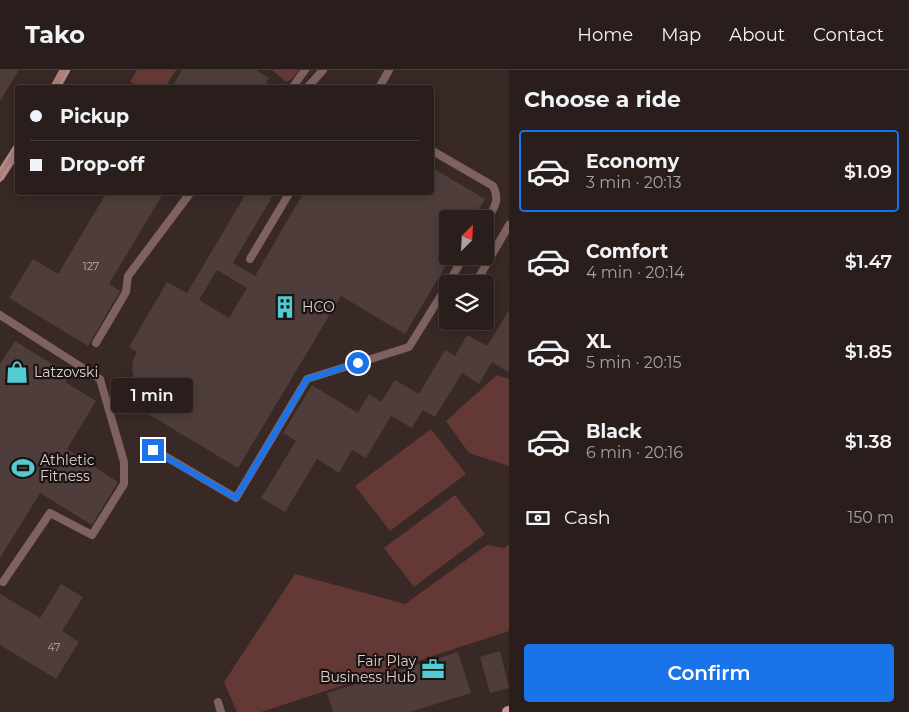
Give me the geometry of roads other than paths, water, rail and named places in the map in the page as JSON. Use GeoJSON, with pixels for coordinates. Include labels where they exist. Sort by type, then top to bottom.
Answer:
{"type":"FeatureCollection","features":[{"type":"Feature","properties":{"kind":"main road"},"geometry":{"type":"LineString","coordinates":[[56,85],[65,70]]}},
{"type":"Feature","properties":{"kind":"main road"},"geometry":{"type":"LineString","coordinates":[[0,176],[15,153]]}},
{"type":"Feature","properties":{"kind":"lane"},"geometry":{"type":"LineString","coordinates":[[294,85],[305,70]]}},
{"type":"Feature","properties":{"kind":"lane"},"geometry":{"type":"LineString","coordinates":[[310,85],[322,70]]}},
{"type":"Feature","properties":{"kind":"lane"},"geometry":{"type":"LineString","coordinates":[[380,85],[388,70]]}},
{"type":"Feature","properties":{"kind":"lane"},"geometry":{"type":"LineString","coordinates":[[434,152],[493,186],[497,194],[497,203],[493,210]]}},
{"type":"Feature","properties":{"kind":"lane"},"geometry":{"type":"LineString","coordinates":[[96,343],[126,292],[128,276],[189,195]]}},
{"type":"Feature","properties":{"kind":"lane"},"geometry":{"type":"LineString","coordinates":[[250,259],[288,195]]}},
{"type":"Feature","properties":{"kind":"lane"},"geometry":{"type":"LineString","coordinates":[[480,275],[509,225]]}},
{"type":"Feature","properties":{"kind":"lane"},"geometry":{"type":"LineString","coordinates":[[153,450],[236,498],[307,379],[409,348],[439,299]]}},
{"type":"Feature","properties":{"kind":"lane"},"geometry":{"type":"LineString","coordinates":[[0,315],[100,379],[124,462],[124,484],[92,535],[50,513],[3,582]]}},
{"type":"Feature","properties":{"kind":"lane"},"geometry":{"type":"LineString","coordinates":[[218,702],[222,712]]}},
{"type":"Feature","properties":{"kind":"tram line"},"geometry":{"type":"LineString","coordinates":[[60,85],[69,70]]}},
{"type":"Feature","properties":{"kind":"tram line"},"geometry":{"type":"LineString","coordinates":[[0,170],[15,146]]}},
{"type":"Feature","properties":{"kind":"tram line"},"geometry":{"type":"LineString","coordinates":[[0,182],[10,165]]}},
{"type":"Feature","properties":{"kind":"place","name":"НСО"},"geometry":{"type":"Point","coordinates":[285,307]}},
{"type":"Feature","properties":{"kind":"place","name":"Latzovski"},"geometry":{"type":"Point","coordinates":[17,372]}},
{"type":"Feature","properties":{"kind":"place","name":"Athletic Fitness"},"geometry":{"type":"Point","coordinates":[23,468]}},
{"type":"Feature","properties":{"kind":"place","name":"Fair Play Business Hub"},"geometry":{"type":"Point","coordinates":[433,669]}}]}
